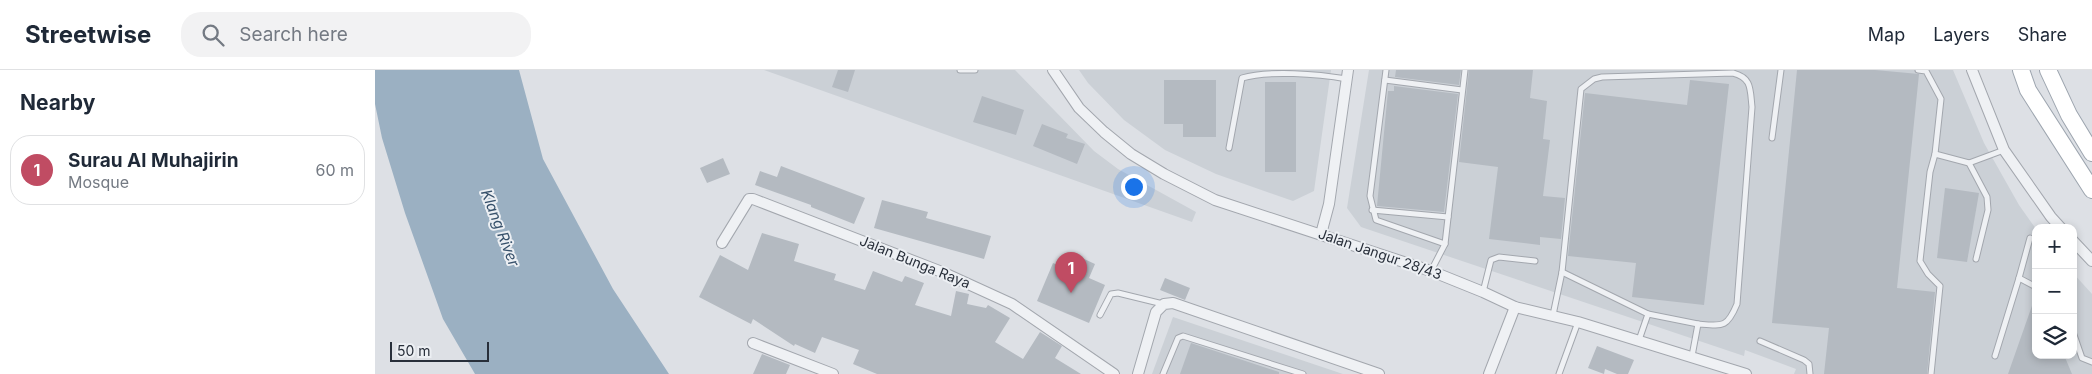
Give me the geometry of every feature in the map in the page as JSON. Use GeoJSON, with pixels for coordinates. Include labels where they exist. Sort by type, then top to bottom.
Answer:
{"type":"FeatureCollection","features":[{"type":"Feature","properties":{"kind":"main road"},"geometry":{"type":"LineString","coordinates":[[2021,70],[2028,90],[2092,190]]}},
{"type":"Feature","properties":{"kind":"main road"},"geometry":{"type":"LineString","coordinates":[[2048,70],[2069,115],[2092,153]]}},
{"type":"Feature","properties":{"kind":"street","name":"Jalan Jangur 28/43"},"geometry":{"type":"LineString","coordinates":[[1053,70],[1079,108],[1103,132],[1131,154],[1164,174],[1215,200],[1431,271],[1483,292],[1515,308],[1578,322],[1745,374]]}},
{"type":"Feature","properties":{"kind":"street"},"geometry":{"type":"LineString","coordinates":[[1973,70],[2004,150],[2057,224]]}},
{"type":"Feature","properties":{"kind":"street"},"geometry":{"type":"LineString","coordinates":[[1321,234],[1329,204],[1348,75]]}},
{"type":"Feature","properties":{"kind":"street","name":"Jalan Bunga Raya"},"geometry":{"type":"LineString","coordinates":[[722,243],[749,200],[753,199],[942,272],[1012,304],[1114,374]]}},
{"type":"Feature","properties":{"kind":"street"},"geometry":{"type":"LineString","coordinates":[[2077,245],[2092,261]]}},
{"type":"Feature","properties":{"kind":"street"},"geometry":{"type":"LineString","coordinates":[[1138,374],[1156,312],[1164,304],[1173,303],[1379,374]]}},
{"type":"Feature","properties":{"kind":"street"},"geometry":{"type":"LineString","coordinates":[[1489,374],[1515,308]]}},
{"type":"Feature","properties":{"kind":"street"},"geometry":{"type":"LineString","coordinates":[[753,343],[833,374]]}},
{"type":"Feature","properties":{"kind":"lane"},"geometry":{"type":"LineString","coordinates":[[960,70],[975,70]]}},
{"type":"Feature","properties":{"kind":"lane"},"geometry":{"type":"LineString","coordinates":[[1386,70],[1370,196],[1376,220],[1445,244]]}},
{"type":"Feature","properties":{"kind":"lane"},"geometry":{"type":"LineString","coordinates":[[1431,271],[1445,244],[1465,70]]}},
{"type":"Feature","properties":{"kind":"lane"},"geometry":{"type":"LineString","coordinates":[[1771,138],[1781,70]]}},
{"type":"Feature","properties":{"kind":"lane"},"geometry":{"type":"LineString","coordinates":[[1919,70],[1926,71],[1941,99],[1935,154],[1930,172],[1920,261],[1928,274],[1940,286],[1931,374]]}},
{"type":"Feature","properties":{"kind":"lane"},"geometry":{"type":"LineString","coordinates":[[1229,148],[1242,78],[1253,72],[1306,72],[1348,75]]}},
{"type":"Feature","properties":{"kind":"lane"},"geometry":{"type":"LineString","coordinates":[[1553,315],[1562,272],[1581,89],[1594,79],[1602,77],[1733,73],[1744,76],[1748,81],[1752,107],[1737,304],[1730,320],[1719,326],[1698,324],[1648,314],[1562,272]]}},
{"type":"Feature","properties":{"kind":"lane"},"geometry":{"type":"LineString","coordinates":[[1385,80],[1462,90]]}},
{"type":"Feature","properties":{"kind":"lane"},"geometry":{"type":"LineString","coordinates":[[1935,154],[1969,163],[2004,150]]}},
{"type":"Feature","properties":{"kind":"lane"},"geometry":{"type":"LineString","coordinates":[[1969,163],[1987,197],[1988,210],[1977,259]]}},
{"type":"Feature","properties":{"kind":"lane"},"geometry":{"type":"LineString","coordinates":[[1373,210],[1448,217]]}},
{"type":"Feature","properties":{"kind":"lane"},"geometry":{"type":"LineString","coordinates":[[1995,356],[2030,238]]}},
{"type":"Feature","properties":{"kind":"lane"},"geometry":{"type":"LineString","coordinates":[[1483,292],[1491,260],[1499,257],[1535,261]]}},
{"type":"Feature","properties":{"kind":"lane"},"geometry":{"type":"LineString","coordinates":[[2019,278],[2032,284]]}},
{"type":"Feature","properties":{"kind":"lane"},"geometry":{"type":"LineString","coordinates":[[1100,315],[1111,294],[1118,293],[1164,304]]}},
{"type":"Feature","properties":{"kind":"lane"},"geometry":{"type":"LineString","coordinates":[[1639,340],[1648,314]]}},
{"type":"Feature","properties":{"kind":"lane"},"geometry":{"type":"LineString","coordinates":[[1559,374],[1578,322]]}},
{"type":"Feature","properties":{"kind":"lane"},"geometry":{"type":"LineString","coordinates":[[1691,356],[1698,324]]}},
{"type":"Feature","properties":{"kind":"lane"},"geometry":{"type":"LineString","coordinates":[[1163,374],[1173,347],[1178,338],[1183,336],[1303,374]]}},
{"type":"Feature","properties":{"kind":"lane"},"geometry":{"type":"LineString","coordinates":[[1760,340],[1804,360],[1809,364],[1810,374]]}},
{"type":"Feature","properties":{"kind":"lane"},"geometry":{"type":"LineString","coordinates":[[2077,344],[2082,358],[2092,362]]}},
{"type":"Feature","properties":{"kind":"shaded area"},"geometry":{"type":"Polygon","coordinates":[[[764,70],[1015,70],[1094,151],[1118,169],[1196,212],[1192,222],[764,70]]]}},
{"type":"Feature","properties":{"kind":"shaded area"},"geometry":{"type":"Polygon","coordinates":[[[1079,70],[1331,70],[1314,191],[1293,201],[1216,174],[1165,150],[1124,120],[1088,83],[1079,70]]]}},
{"type":"Feature","properties":{"kind":"shaded area"},"geometry":{"type":"Polygon","coordinates":[[[1369,70],[1953,70],[1984,143],[2019,205],[2032,224],[2032,359],[2077,359],[2077,277],[2092,294],[2092,374],[1794,374],[1796,369],[1745,350],[1744,356],[1361,227],[1347,208],[1369,70]]]}},
{"type":"Feature","properties":{"kind":"shaded area"},"geometry":{"type":"Polygon","coordinates":[[[1173,317],[1343,374],[1152,374],[1173,317]]]}},
{"type":"Feature","properties":{"kind":"water","name":"Klang River"},"geometry":{"type":"Polygon","coordinates":[[[375,70],[519,70],[543,159],[613,289],[669,374],[475,374],[443,319],[405,213],[382,138],[375,104],[375,70]]]}},
{"type":"Feature","properties":{"kind":"building"},"geometry":{"type":"Polygon","coordinates":[[[838,70],[855,70],[848,92],[832,87],[838,70]]]}},
{"type":"Feature","properties":{"kind":"building"},"geometry":{"type":"Polygon","coordinates":[[[1396,70],[1461,70],[1459,85],[1395,77],[1396,70]]]}},
{"type":"Feature","properties":{"kind":"building"},"geometry":{"type":"Polygon","coordinates":[[[1469,70],[1533,70],[1530,98],[1547,101],[1543,139],[1550,140],[1543,196],[1565,198],[1561,239],[1540,237],[1540,245],[1489,239],[1498,167],[1459,162],[1469,70]]]}},
{"type":"Feature","properties":{"kind":"building"},"geometry":{"type":"Polygon","coordinates":[[[1797,70],[1875,70],[1919,74],[1897,288],[1935,292],[1927,374],[1824,374],[1829,328],[1772,323],[1797,70]]]}},
{"type":"Feature","properties":{"kind":"building"},"geometry":{"type":"Polygon","coordinates":[[[1164,80],[1216,80],[1216,137],[1183,137],[1183,124],[1164,124],[1164,80]]]}},
{"type":"Feature","properties":{"kind":"building"},"geometry":{"type":"Polygon","coordinates":[[[1690,80],[1729,84],[1704,305],[1632,297],[1636,263],[1568,256],[1585,93],[1687,105],[1690,80]]]}},
{"type":"Feature","properties":{"kind":"building"},"geometry":{"type":"Polygon","coordinates":[[[1265,82],[1296,82],[1296,172],[1265,172],[1265,82]]]}},
{"type":"Feature","properties":{"kind":"building"},"geometry":{"type":"Polygon","coordinates":[[[1394,86],[1458,94],[1444,212],[1377,206],[1388,91],[1394,91],[1394,86]]]}},
{"type":"Feature","properties":{"kind":"building"},"geometry":{"type":"Polygon","coordinates":[[[982,96],[1024,110],[1016,135],[973,122],[982,96]]]}},
{"type":"Feature","properties":{"kind":"building"},"geometry":{"type":"Polygon","coordinates":[[[1042,124],[1068,134],[1066,138],[1085,144],[1077,164],[1033,146],[1042,124]]]}},
{"type":"Feature","properties":{"kind":"building"},"geometry":{"type":"Polygon","coordinates":[[[723,158],[730,174],[707,183],[700,168],[723,158]]]}},
{"type":"Feature","properties":{"kind":"building"},"geometry":{"type":"Polygon","coordinates":[[[781,166],[865,198],[854,224],[811,207],[811,205],[755,185],[760,171],[777,177],[781,166]]]}},
{"type":"Feature","properties":{"kind":"building"},"geometry":{"type":"Polygon","coordinates":[[[1945,188],[1979,193],[1967,262],[1937,258],[1945,188]]]}},
{"type":"Feature","properties":{"kind":"building"},"geometry":{"type":"Polygon","coordinates":[[[882,200],[928,212],[926,218],[991,236],[984,259],[874,228],[882,200]]]}},
{"type":"Feature","properties":{"kind":"building"},"geometry":{"type":"Polygon","coordinates":[[[762,233],[799,244],[794,261],[836,274],[834,280],[865,290],[873,271],[902,282],[905,276],[924,283],[915,305],[951,316],[956,291],[969,294],[967,304],[986,308],[988,305],[1010,318],[995,342],[1023,359],[1040,332],[1062,346],[1055,358],[1081,374],[877,374],[853,364],[859,350],[822,337],[815,353],[795,344],[794,346],[753,319],[751,324],[699,297],[720,255],[748,270],[762,233]]]}},
{"type":"Feature","properties":{"kind":"building"},"geometry":{"type":"Polygon","coordinates":[[[1082,258],[1095,264],[1089,278],[1105,285],[1089,323],[1037,301],[1053,263],[1076,273],[1082,258]]]}},
{"type":"Feature","properties":{"kind":"building"},"geometry":{"type":"Polygon","coordinates":[[[1165,278],[1190,288],[1185,300],[1160,290],[1165,278]]]}},
{"type":"Feature","properties":{"kind":"building"},"geometry":{"type":"Polygon","coordinates":[[[2032,306],[2032,359],[2066,359],[2072,374],[2008,374],[2032,306]]]}},
{"type":"Feature","properties":{"kind":"building"},"geometry":{"type":"Polygon","coordinates":[[[1191,343],[1279,372],[1279,374],[1180,374],[1191,343]]]}},
{"type":"Feature","properties":{"kind":"building"},"geometry":{"type":"Polygon","coordinates":[[[1597,346],[1634,360],[1628,374],[1617,374],[1605,369],[1604,374],[1588,368],[1597,346]]]}},
{"type":"Feature","properties":{"kind":"building"},"geometry":{"type":"Polygon","coordinates":[[[762,354],[790,365],[786,374],[753,374],[762,354]]]}},
{"type":"Feature","properties":{"kind":"place","name":"Surau Al Muhajirin"},"geometry":{"type":"Point","coordinates":[1071,293]}}]}
